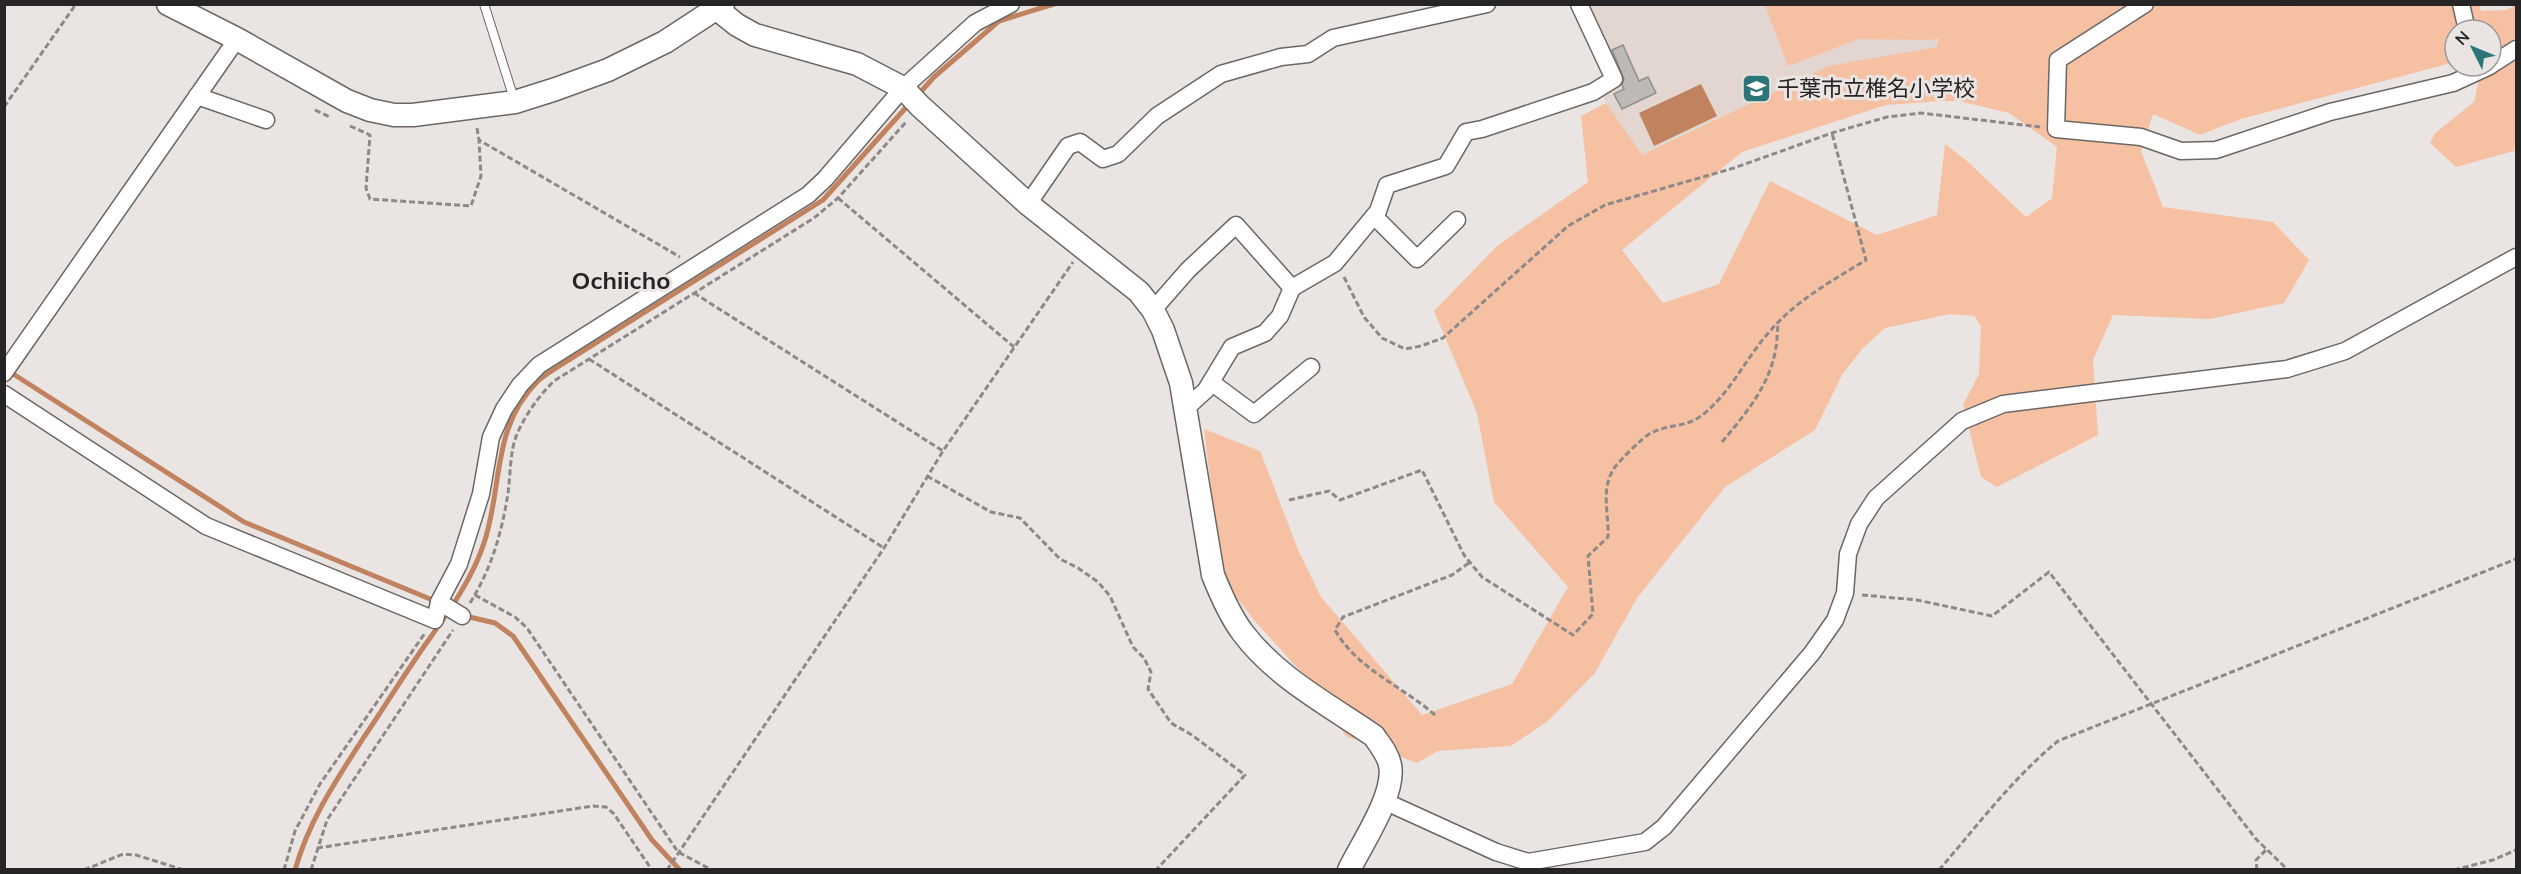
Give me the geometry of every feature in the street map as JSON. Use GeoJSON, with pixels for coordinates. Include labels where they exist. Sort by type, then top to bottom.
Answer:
{"type":"FeatureCollection","features":[{"type":"Feature","properties":{"kind":"street"},"geometry":{"type":"LineString","coordinates":[[168,4],[237,39],[328,92],[370,110],[394,115],[413,115],[515,102],[608,70],[665,42],[720,7],[737,25],[755,35],[857,64],[903,88],[1028,204],[1131,285],[1153,310],[1172,352],[1181,382],[1213,575],[1222,597],[1242,632],[1259,653],[1283,673],[1374,736],[1384,750],[1390,765],[1390,780],[1384,801],[1349,870]]}},
{"type":"Feature","properties":{"kind":"street"},"geometry":{"type":"LineString","coordinates":[[4,394],[206,526],[435,620],[439,602],[459,564],[481,494],[491,437],[504,409],[520,385],[539,365],[808,195],[825,179],[903,88],[975,23],[1011,4]]}},
{"type":"Feature","properties":{"kind":"street"},"geometry":{"type":"LineString","coordinates":[[1028,204],[1068,146],[1080,142],[1103,159],[1118,154],[1156,116],[1221,74],[1281,57],[1308,54],[1333,38],[1487,4]]}},
{"type":"Feature","properties":{"kind":"street"},"geometry":{"type":"LineString","coordinates":[[1184,410],[1206,390],[1232,347],[1265,333],[1280,316],[1292,288],[1335,263],[1374,216],[1387,185],[1446,166],[1466,132],[1482,129],[1593,92],[1614,79],[1580,4]]}},
{"type":"Feature","properties":{"kind":"street"},"geometry":{"type":"LineString","coordinates":[[2145,4],[2058,60],[2056,129],[2141,137],[2181,151],[2216,150],[2330,112],[2453,83],[2463,78]]}},
{"type":"Feature","properties":{"kind":"street"},"geometry":{"type":"LineString","coordinates":[[4,373],[237,39]]}},
{"type":"Feature","properties":{"kind":"street"},"geometry":{"type":"LineString","coordinates":[[2503,57],[2517,49]]}},
{"type":"Feature","properties":{"kind":"street"},"geometry":{"type":"LineString","coordinates":[[197,96],[266,120]]}},
{"type":"Feature","properties":{"kind":"street"},"geometry":{"type":"LineString","coordinates":[[1374,216],[1417,260],[1457,220]]}},
{"type":"Feature","properties":{"kind":"street"},"geometry":{"type":"LineString","coordinates":[[1153,310],[1188,270],[1236,225],[1292,288]]}},
{"type":"Feature","properties":{"kind":"street"},"geometry":{"type":"LineString","coordinates":[[1384,801],[1496,852],[1528,862],[1645,842],[1664,827],[1812,653],[1835,620],[1845,593],[1848,554],[1859,524],[1876,498],[1962,421],[2003,404],[2287,369],[2345,351],[2517,257]]}},
{"type":"Feature","properties":{"kind":"street"},"geometry":{"type":"LineString","coordinates":[[1211,382],[1254,414],[1311,367]]}},
{"type":"Feature","properties":{"kind":"street"},"geometry":{"type":"LineString","coordinates":[[439,602],[462,615]]}},
{"type":"Feature","properties":{"kind":"lane"},"geometry":{"type":"LineString","coordinates":[[484,4],[515,102]]}},
{"type":"Feature","properties":{"kind":"path"},"geometry":{"type":"LineString","coordinates":[[4,107],[76,4]]}},
{"type":"Feature","properties":{"kind":"path"},"geometry":{"type":"LineString","coordinates":[[311,870],[327,820],[475,595],[495,549],[507,499],[516,437],[538,398],[554,381],[814,218],[838,198],[920,106]]}},
{"type":"Feature","properties":{"kind":"path"},"geometry":{"type":"LineString","coordinates":[[342,122],[370,135],[366,189],[370,199],[471,206],[481,176],[474,108]]}},
{"type":"Feature","properties":{"kind":"path"},"geometry":{"type":"LineString","coordinates":[[315,110],[333,118]]}},
{"type":"Feature","properties":{"kind":"path"},"geometry":{"type":"LineString","coordinates":[[1335,263],[1371,327],[1382,338],[1405,349],[1443,338],[1568,226],[1605,205],[1734,168],[1832,133],[1887,117],[1921,113],[2056,129]]}},
{"type":"Feature","properties":{"kind":"path"},"geometry":{"type":"LineString","coordinates":[[1289,500],[1329,491],[1340,500],[1422,470],[1464,555],[1482,577],[1573,635],[1593,614],[1588,556],[1608,537],[1605,485],[1616,466],[1651,433],[1685,425],[1704,414],[1739,375],[1778,322],[1815,291],[1866,260],[1832,133]]}},
{"type":"Feature","properties":{"kind":"path"},"geometry":{"type":"LineString","coordinates":[[479,140],[674,252],[687,272],[694,293],[943,452]]}},
{"type":"Feature","properties":{"kind":"path"},"geometry":{"type":"LineString","coordinates":[[838,198],[1014,347]]}},
{"type":"Feature","properties":{"kind":"path"},"geometry":{"type":"LineString","coordinates":[[667,870],[884,548],[943,452],[1083,248]]}},
{"type":"Feature","properties":{"kind":"path"},"geometry":{"type":"LineString","coordinates":[[1722,442],[1744,417],[1763,386],[1774,357],[1778,322]]}},
{"type":"Feature","properties":{"kind":"path"},"geometry":{"type":"LineString","coordinates":[[589,359],[884,548]]}},
{"type":"Feature","properties":{"kind":"path"},"geometry":{"type":"LineString","coordinates":[[927,476],[991,513],[1020,518],[1060,559],[1098,582],[1110,596],[1133,647],[1144,658],[1151,672],[1148,689],[1171,723],[1192,735],[1245,775],[1156,870]]}},
{"type":"Feature","properties":{"kind":"path"},"geometry":{"type":"LineString","coordinates":[[1939,870],[2037,758],[2058,741],[2517,559]]}},
{"type":"Feature","properties":{"kind":"path"},"geometry":{"type":"LineString","coordinates":[[1435,715],[1419,701],[1383,679],[1344,646],[1335,630],[1343,617],[1452,575],[1470,562]]}},
{"type":"Feature","properties":{"kind":"path"},"geometry":{"type":"LineString","coordinates":[[1845,593],[1917,600],[1992,616],[2049,572],[2153,703],[2256,839],[2288,870]]}},
{"type":"Feature","properties":{"kind":"path"},"geometry":{"type":"LineString","coordinates":[[475,595],[515,617],[527,628],[678,852],[712,870]]}},
{"type":"Feature","properties":{"kind":"path"},"geometry":{"type":"LineString","coordinates":[[284,870],[295,831],[320,784],[435,620]]}},
{"type":"Feature","properties":{"kind":"path"},"geometry":{"type":"LineString","coordinates":[[317,848],[593,806],[606,807],[614,814],[652,870]]}},
{"type":"Feature","properties":{"kind":"path"},"geometry":{"type":"LineString","coordinates":[[2257,870],[2256,861],[2267,849]]}},
{"type":"Feature","properties":{"kind":"path"},"geometry":{"type":"LineString","coordinates":[[2454,870],[2493,860],[2517,850]]}},
{"type":"Feature","properties":{"kind":"path"},"geometry":{"type":"LineString","coordinates":[[84,870],[123,854],[136,855],[184,870]]}},
{"type":"Feature","properties":{"kind":"shaded area"},"geometry":{"type":"Polygon","coordinates":[[[2283,4],[2288,7],[2292,4],[2479,4],[2481,11],[2506,10],[2516,5],[2516,134],[2514,151],[2456,167],[2430,143],[2435,133],[2474,102],[2479,78],[2503,78],[2503,18],[2443,18],[2443,65],[2241,119],[2200,135],[2153,114],[2141,151],[2163,207],[2273,222],[2309,260],[2284,303],[2210,319],[2113,315],[2093,360],[2098,435],[1997,487],[1981,477],[1963,405],[1979,374],[1981,326],[1974,316],[1950,314],[1885,328],[1862,349],[1842,375],[1815,430],[1725,487],[1637,598],[1595,673],[1548,721],[1511,746],[1438,751],[1417,763],[1346,736],[1302,673],[1254,620],[1222,579],[1204,429],[1260,451],[1299,552],[1321,597],[1422,715],[1512,684],[1568,587],[1494,502],[1477,413],[1434,311],[1497,246],[1588,182],[1581,116],[1606,103],[1642,155],[1829,66],[1937,47],[1939,38],[1930,40],[1859,39],[1788,66],[1765,5],[2283,4]],[[1959,101],[1886,105],[1742,152],[1622,250],[1663,303],[1719,284],[1770,181],[1877,235],[1937,215],[1945,144],[1967,161],[2026,217],[2052,198],[2057,147],[2009,113],[1959,101]]]}},
{"type":"Feature","properties":{"kind":"shaded area","name":"千葉市立椎名小学校"},"geometry":{"type":"Polygon","coordinates":[[[1584,5],[1998,5],[2012,51],[1636,179],[1602,93],[1619,84],[1584,5]]]}},
{"type":"Feature","properties":{"kind":"shaded area"},"geometry":{"type":"Polygon","coordinates":[[[1701,84],[1717,116],[1654,146],[1639,113],[1701,84]]]}},
{"type":"Feature","properties":{"kind":"building"},"geometry":{"type":"Polygon","coordinates":[[[1623,45],[1639,81],[1648,77],[1656,93],[1622,109],[1614,94],[1624,89],[1622,85],[1624,79],[1612,50],[1623,45]]]}},
{"type":"Feature","properties":{"kind":"waterway"},"geometry":{"type":"LineString","coordinates":[[917,96],[934,77],[999,21],[1054,4]]}},
{"type":"Feature","properties":{"kind":"waterway"},"geometry":{"type":"LineString","coordinates":[[295,870],[308,834],[334,784],[450,609],[473,570],[490,522],[505,438],[512,418],[523,399],[538,381],[550,372],[823,200],[911,102]]}},
{"type":"Feature","properties":{"kind":"waterway"},"geometry":{"type":"LineString","coordinates":[[7,370],[244,522],[435,601]]}},
{"type":"Feature","properties":{"kind":"waterway"},"geometry":{"type":"LineString","coordinates":[[465,616],[495,623],[513,636],[652,840],[680,870]]}},
{"type":"Feature","properties":{"kind":"place","name":"千葉市立椎名小学校"},"geometry":{"type":"Point","coordinates":[1756,88]}},
{"type":"Feature","properties":{"kind":"district","name":"Ochiicho"},"geometry":{"type":"Point","coordinates":[621,281]}}]}
